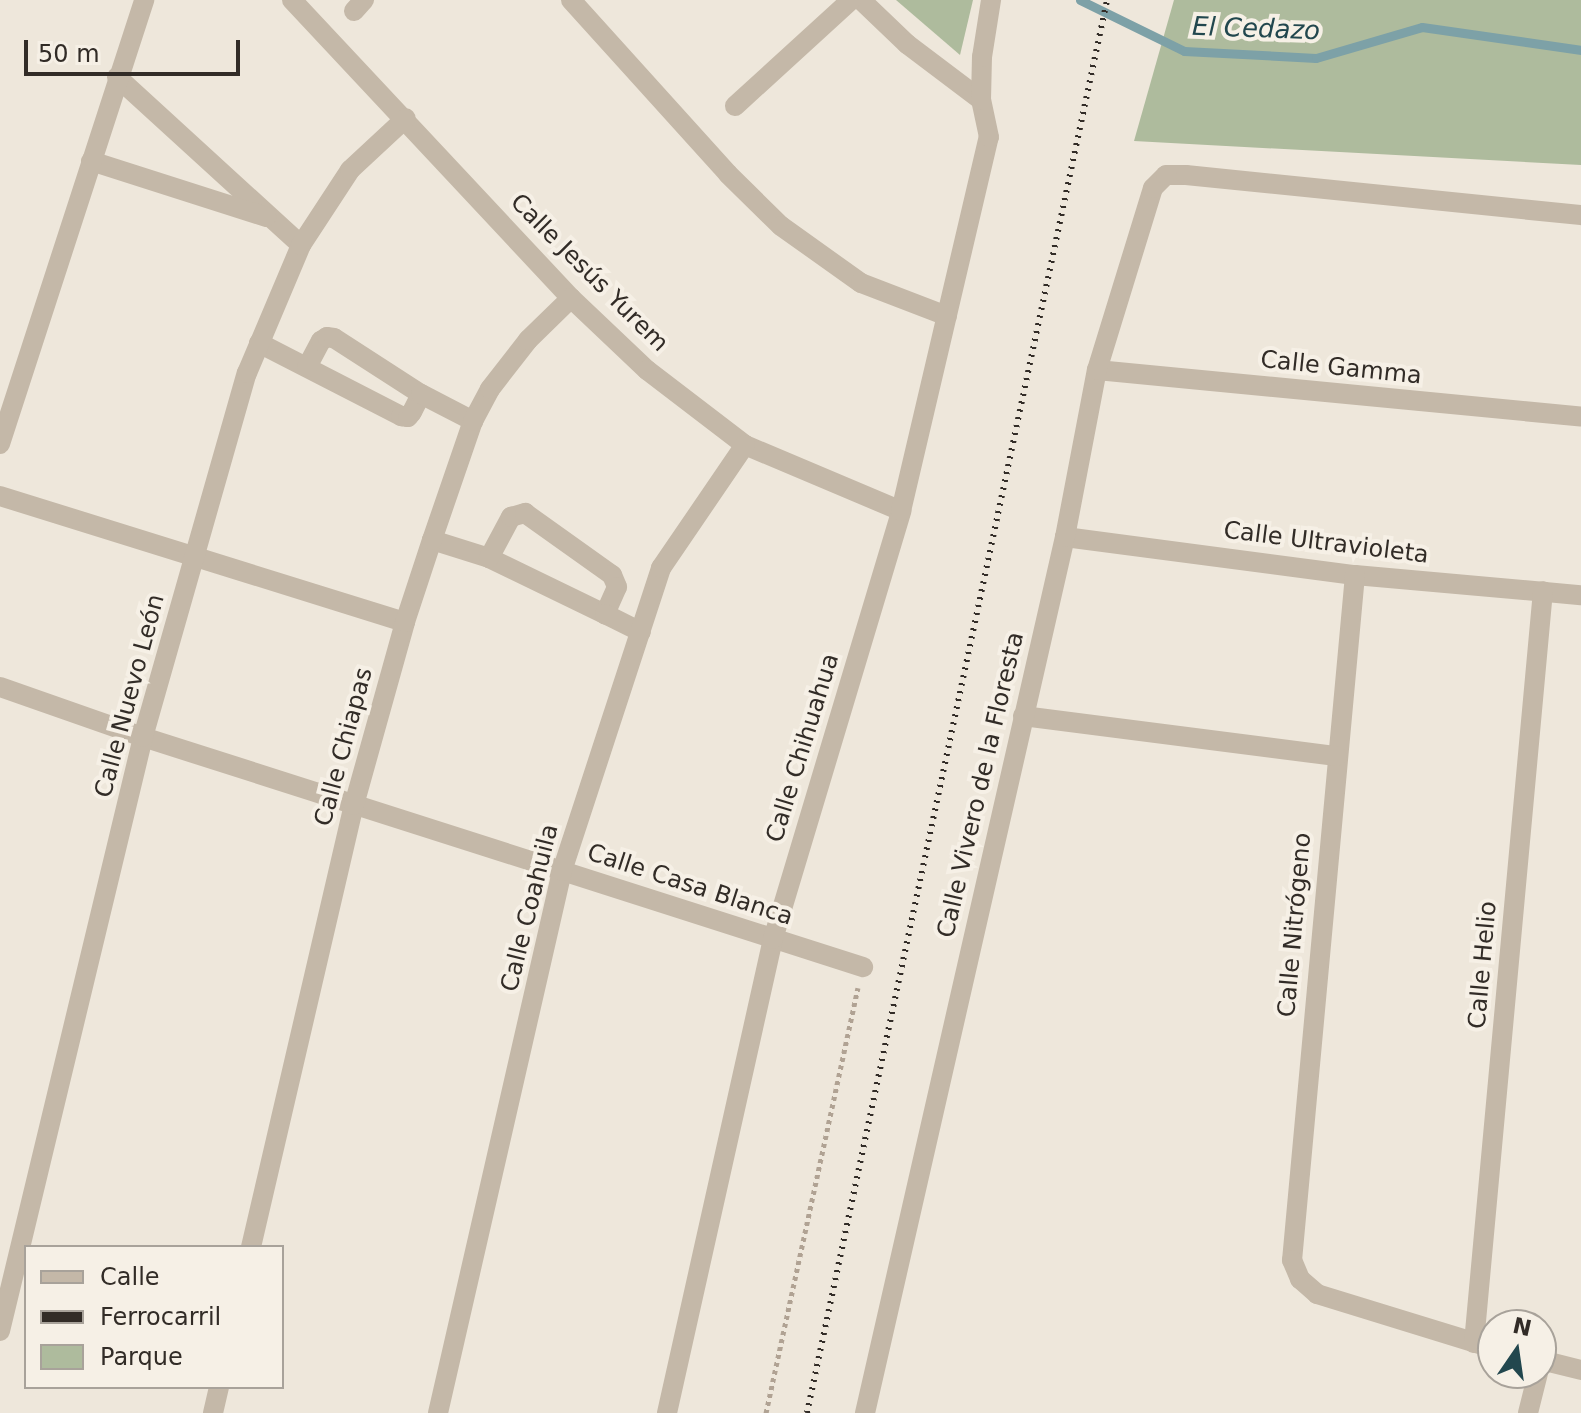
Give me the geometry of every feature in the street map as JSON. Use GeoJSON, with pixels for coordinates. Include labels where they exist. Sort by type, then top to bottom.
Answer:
{"type":"FeatureCollection","features":[{"type":"Feature","properties":{"kind":"street"},"geometry":{"type":"LineString","coordinates":[[0,444],[144,0]]}},
{"type":"Feature","properties":{"kind":"street","name":"Calle Jesús Yurem"},"geometry":{"type":"LineString","coordinates":[[292,0],[406,118],[571,298],[647,370],[745,445],[901,511]]}},
{"type":"Feature","properties":{"kind":"street"},"geometry":{"type":"LineString","coordinates":[[571,0],[728,174],[781,226],[861,283],[947,316]]}},
{"type":"Feature","properties":{"kind":"street"},"geometry":{"type":"LineString","coordinates":[[735,106],[851,0]]}},
{"type":"Feature","properties":{"kind":"street"},"geometry":{"type":"LineString","coordinates":[[861,0],[907,44],[981,100]]}},
{"type":"Feature","properties":{"kind":"street","name":"Calle Chihuahua"},"geometry":{"type":"LineString","coordinates":[[667,1413],[773,939],[901,511],[989,137],[981,100],[982,57],[991,0]]}},
{"type":"Feature","properties":{"kind":"street"},"geometry":{"type":"LineString","coordinates":[[117,77],[301,245]]}},
{"type":"Feature","properties":{"kind":"street","name":"Calle Nuevo León"},"geometry":{"type":"LineString","coordinates":[[0,1331],[143,737],[247,373],[301,245],[350,170],[406,118]]}},
{"type":"Feature","properties":{"kind":"street"},"geometry":{"type":"LineString","coordinates":[[91,161],[271,218]]}},
{"type":"Feature","properties":{"kind":"street","name":"Calle Vivero de la Floresta"},"geometry":{"type":"LineString","coordinates":[[865,1413],[1065,537],[1097,370],[1153,188],[1166,175],[1581,215]]}},
{"type":"Feature","properties":{"kind":"street","name":"Calle Chiapas"},"geometry":{"type":"LineString","coordinates":[[251,1245],[354,805],[405,622],[432,540],[473,421],[490,389],[528,340],[571,298]]}},
{"type":"Feature","properties":{"kind":"street"},"geometry":{"type":"LineString","coordinates":[[307,367],[321,341],[334,338],[421,394],[473,421]]}},
{"type":"Feature","properties":{"kind":"street"},"geometry":{"type":"LineString","coordinates":[[259,343],[401,416],[408,417],[421,394]]}},
{"type":"Feature","properties":{"kind":"street","name":"Calle Gamma"},"geometry":{"type":"LineString","coordinates":[[1097,370],[1581,417]]}},
{"type":"Feature","properties":{"kind":"street","name":"Calle Coahuila"},"geometry":{"type":"LineString","coordinates":[[438,1413],[562,871],[661,568],[745,445]]}},
{"type":"Feature","properties":{"kind":"street"},"geometry":{"type":"LineString","coordinates":[[0,496],[405,622]]}},
{"type":"Feature","properties":{"kind":"street"},"geometry":{"type":"LineString","coordinates":[[489,558],[511,517],[525,513],[616,580],[605,614]]}},
{"type":"Feature","properties":{"kind":"street","name":"Calle Ultravioleta"},"geometry":{"type":"LineString","coordinates":[[1065,537],[1355,575],[1581,595]]}},
{"type":"Feature","properties":{"kind":"street"},"geometry":{"type":"LineString","coordinates":[[432,540],[489,558],[641,632]]}},
{"type":"Feature","properties":{"kind":"street","name":"Calle Nitrógeno"},"geometry":{"type":"LineString","coordinates":[[1355,575],[1292,1260],[1300,1279],[1317,1294],[1477,1344]]}},
{"type":"Feature","properties":{"kind":"street","name":"Calle Helio"},"geometry":{"type":"LineString","coordinates":[[1487,1309],[1543,591]]}},
{"type":"Feature","properties":{"kind":"street","name":"Calle Casa Blanca"},"geometry":{"type":"LineString","coordinates":[[0,687],[143,737],[863,967]]}},
{"type":"Feature","properties":{"kind":"street"},"geometry":{"type":"LineString","coordinates":[[1023,716],[1336,756]]}},
{"type":"Feature","properties":{"kind":"street"},"geometry":{"type":"LineString","coordinates":[[1557,1364],[1581,1370]]}},
{"type":"Feature","properties":{"kind":"street"},"geometry":{"type":"LineString","coordinates":[[213,1413],[219,1389]]}},
{"type":"Feature","properties":{"kind":"street"},"geometry":{"type":"LineString","coordinates":[[1528,1413],[1534,1389]]}},
{"type":"Feature","properties":{"kind":"path"},"geometry":{"type":"LineString","coordinates":[[766,1413],[863,967]]}},
{"type":"Feature","properties":{"kind":"green space"},"geometry":{"type":"Polygon","coordinates":[[[896,0],[973,0],[960,55],[896,0]]]}},
{"type":"Feature","properties":{"kind":"green space"},"geometry":{"type":"Polygon","coordinates":[[[1174,0],[1581,0],[1581,165],[1134,141],[1174,0]]]}},
{"type":"Feature","properties":{"kind":"waterway","name":"El Cedazo"},"geometry":{"type":"LineString","coordinates":[[1080,0],[1184,51],[1316,58],[1422,27],[1581,50]]}},
{"type":"Feature","properties":{"kind":"railway"},"geometry":{"type":"LineString","coordinates":[[807,1413],[1107,0]]}}]}
